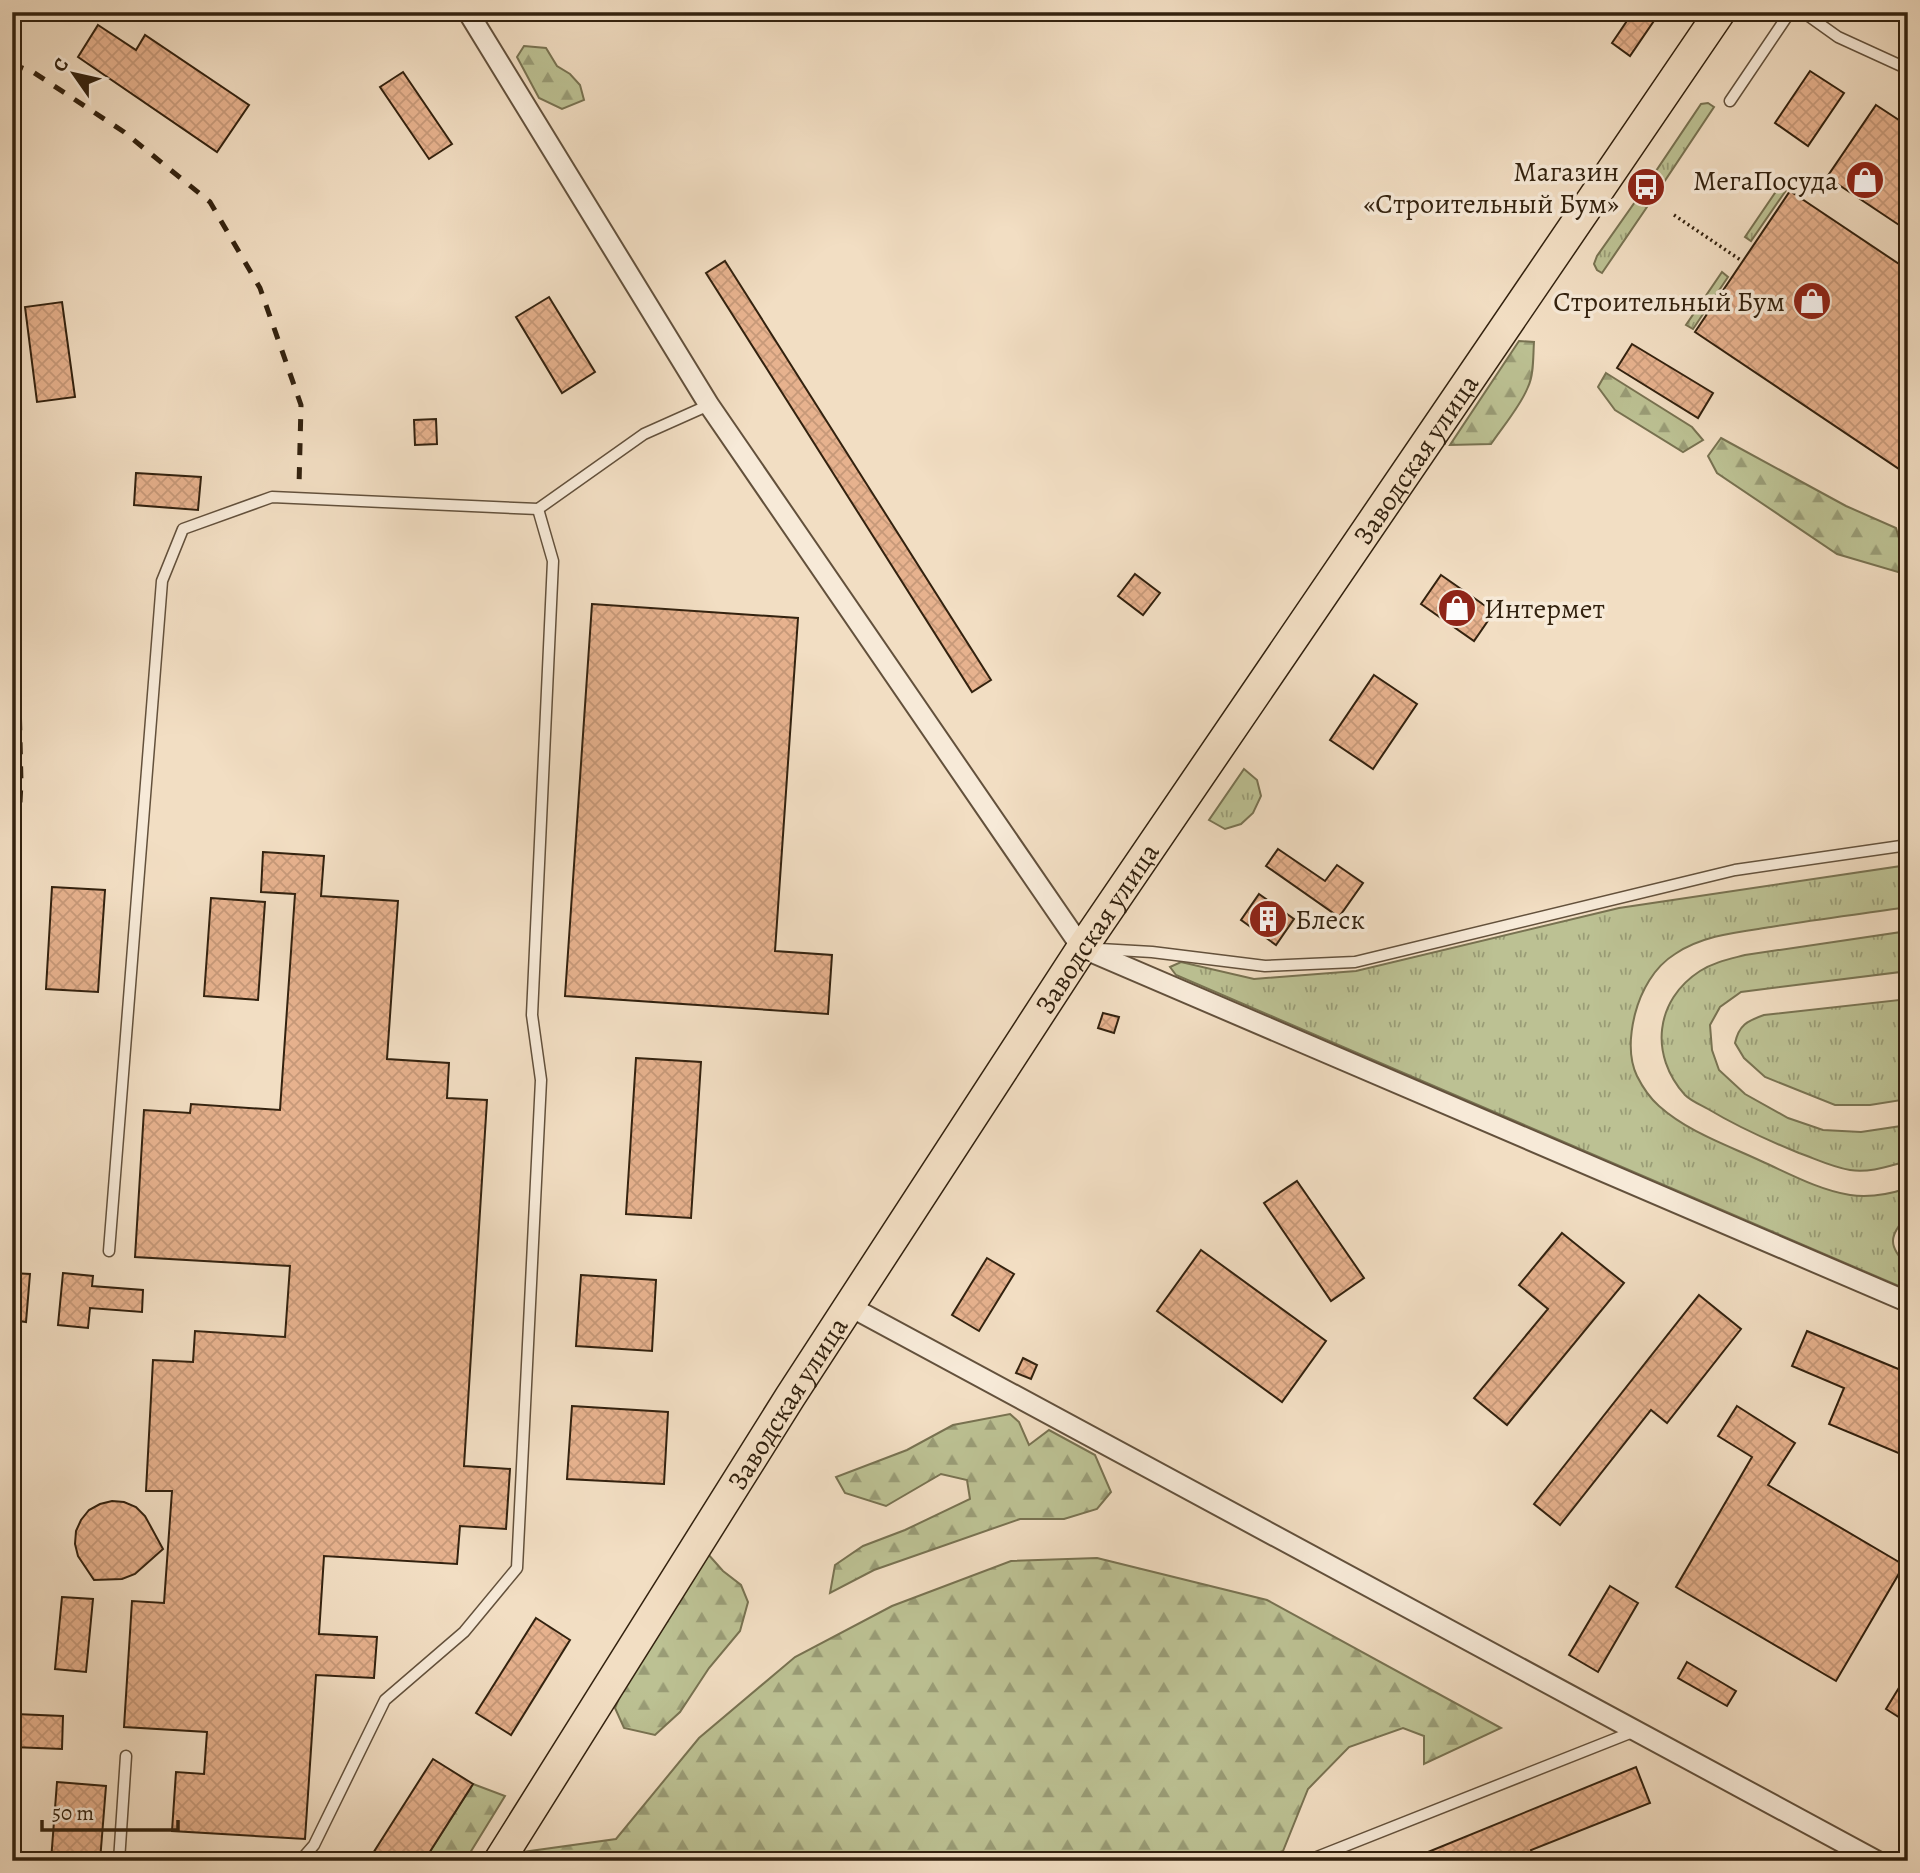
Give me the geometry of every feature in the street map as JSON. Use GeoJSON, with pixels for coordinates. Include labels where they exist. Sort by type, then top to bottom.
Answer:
{"type":"FeatureCollection","features":[{"type":"Feature","properties":{"kind":"main road","name":"Заводская улица"},"geometry":{"type":"LineString","coordinates":[[499,1861],[849,1306],[1082,948],[1720,12]]}},
{"type":"Feature","properties":{"kind":"street"},"geometry":{"type":"LineString","coordinates":[[468,12],[709,405],[1082,948],[1908,1302]]}},
{"type":"Feature","properties":{"kind":"street"},"geometry":{"type":"LineString","coordinates":[[849,1306],[1877,1861]]}},
{"type":"Feature","properties":{"kind":"lane"},"geometry":{"type":"LineString","coordinates":[[1730,102],[1790,12]]}},
{"type":"Feature","properties":{"kind":"lane"},"geometry":{"type":"LineString","coordinates":[[1803,12],[1838,37],[1908,69]]}},
{"type":"Feature","properties":{"kind":"lane"},"geometry":{"type":"LineString","coordinates":[[109,1251],[162,581],[184,529],[272,497],[538,509],[644,434],[709,405]]}},
{"type":"Feature","properties":{"kind":"lane"},"geometry":{"type":"LineString","coordinates":[[300,1861],[314,1845],[385,1700],[464,1632],[517,1568],[541,1080],[532,1015],[553,561],[538,509]]}},
{"type":"Feature","properties":{"kind":"lane"},"geometry":{"type":"LineString","coordinates":[[1082,948],[1152,952],[1265,966],[1354,962],[1735,870],[1908,845]]}},
{"type":"Feature","properties":{"kind":"lane"},"geometry":{"type":"LineString","coordinates":[[1307,1861],[1636,1731]]}},
{"type":"Feature","properties":{"kind":"lane"},"geometry":{"type":"LineString","coordinates":[[119,1861],[126,1756]]}},
{"type":"Feature","properties":{"kind":"path"},"geometry":{"type":"LineString","coordinates":[[1674,215],[1742,261]]}},
{"type":"Feature","properties":{"kind":"green space"},"geometry":{"type":"Polygon","coordinates":[[[524,46],[546,48],[557,66],[570,74],[580,85],[584,100],[562,109],[539,98],[517,57],[524,46]]]}},
{"type":"Feature","properties":{"kind":"green space"},"geometry":{"type":"Polygon","coordinates":[[[1708,103],[1714,107],[1664,182],[1658,178],[1656,171],[1701,104],[1708,103]]]}},
{"type":"Feature","properties":{"kind":"green space"},"geometry":{"type":"Polygon","coordinates":[[[1781,184],[1787,189],[1751,241],[1745,237],[1781,184]]]}},
{"type":"Feature","properties":{"kind":"green space"},"geometry":{"type":"Polygon","coordinates":[[[1635,202],[1647,207],[1602,273],[1594,264],[1597,256],[1635,202]]]}},
{"type":"Feature","properties":{"kind":"green space"},"geometry":{"type":"Polygon","coordinates":[[[1722,272],[1728,277],[1693,329],[1686,325],[1722,272]]]}},
{"type":"Feature","properties":{"kind":"green space"},"geometry":{"type":"Polygon","coordinates":[[[1519,341],[1534,342],[1530,382],[1516,409],[1491,444],[1450,445],[1519,341]]]}},
{"type":"Feature","properties":{"kind":"green space"},"geometry":{"type":"Polygon","coordinates":[[[1606,373],[1692,427],[1703,440],[1683,452],[1615,410],[1598,387],[1606,373]]]}},
{"type":"Feature","properties":{"kind":"green space"},"geometry":{"type":"Polygon","coordinates":[[[1721,438],[1846,506],[1896,528],[1901,545],[1908,547],[1908,575],[1837,554],[1717,473],[1708,456],[1721,438]]]}},
{"type":"Feature","properties":{"kind":"green space"},"geometry":{"type":"Polygon","coordinates":[[[1244,769],[1257,780],[1261,796],[1253,813],[1241,824],[1225,829],[1209,820],[1244,769]]]}},
{"type":"Feature","properties":{"kind":"green space"},"geometry":{"type":"Polygon","coordinates":[[[1908,865],[1908,907],[1709,938],[1667,959],[1641,997],[1635,1014],[1631,1045],[1634,1069],[1650,1096],[1670,1115],[1695,1131],[1805,1181],[1838,1193],[1872,1196],[1908,1188],[1908,1215],[1897,1229],[1893,1240],[1896,1252],[1908,1266],[1908,1290],[1176,975],[1170,967],[1181,962],[1254,979],[1356,971],[1619,908],[1908,865]]]}},
{"type":"Feature","properties":{"kind":"green space"},"geometry":{"type":"Polygon","coordinates":[[[1908,931],[1908,971],[1741,992],[1720,1007],[1710,1025],[1712,1050],[1719,1070],[1745,1094],[1788,1118],[1823,1130],[1861,1132],[1908,1125],[1908,1161],[1865,1171],[1830,1165],[1730,1122],[1687,1097],[1673,1079],[1662,1046],[1666,1012],[1685,983],[1700,971],[1716,963],[1745,955],[1908,931]]]}},
{"type":"Feature","properties":{"kind":"green space"},"geometry":{"type":"Polygon","coordinates":[[[1908,999],[1908,1099],[1870,1105],[1835,1105],[1765,1077],[1744,1058],[1735,1043],[1745,1024],[1764,1015],[1908,999]]]}},
{"type":"Feature","properties":{"kind":"green space"},"geometry":{"type":"Polygon","coordinates":[[[1010,1414],[1019,1422],[1029,1445],[1049,1430],[1095,1455],[1111,1492],[1097,1509],[1064,1519],[1020,1519],[874,1570],[830,1593],[835,1565],[863,1546],[905,1530],[970,1499],[967,1480],[941,1474],[886,1506],[845,1493],[836,1477],[907,1450],[953,1425],[1010,1414]]]}},
{"type":"Feature","properties":{"kind":"green space"},"geometry":{"type":"Polygon","coordinates":[[[707,1553],[723,1571],[741,1585],[748,1602],[740,1631],[709,1668],[680,1712],[655,1735],[624,1728],[615,1708],[624,1686],[707,1553]]]}},
{"type":"Feature","properties":{"kind":"green space"},"geometry":{"type":"Polygon","coordinates":[[[1097,1558],[1267,1600],[1501,1728],[1424,1764],[1424,1736],[1403,1728],[1349,1747],[1308,1789],[1283,1851],[1256,1861],[518,1861],[523,1852],[616,1839],[699,1738],[795,1657],[892,1606],[1011,1561],[1097,1558]]]}},
{"type":"Feature","properties":{"kind":"green space"},"geometry":{"type":"Polygon","coordinates":[[[473,1784],[505,1796],[465,1861],[424,1861],[473,1784]]]}},
{"type":"Feature","properties":{"kind":"building"},"geometry":{"type":"Polygon","coordinates":[[[1633,12],[1660,12],[1630,56],[1612,43],[1633,12]]]}},
{"type":"Feature","properties":{"kind":"building"},"geometry":{"type":"Polygon","coordinates":[[[98,25],[136,50],[145,35],[249,105],[217,152],[78,57],[98,25]]]}},
{"type":"Feature","properties":{"kind":"building"},"geometry":{"type":"Polygon","coordinates":[[[1810,71],[1844,93],[1808,146],[1775,123],[1810,71]]]}},
{"type":"Feature","properties":{"kind":"building"},"geometry":{"type":"Polygon","coordinates":[[[403,72],[452,144],[429,159],[380,87],[403,72]]]}},
{"type":"Feature","properties":{"kind":"building"},"geometry":{"type":"Polygon","coordinates":[[[1876,105],[1908,126],[1908,231],[1827,177],[1876,105]]]}},
{"type":"Feature","properties":{"kind":"building","name":"Строительный Бум"},"geometry":{"type":"Polygon","coordinates":[[[1790,191],[1908,270],[1908,343],[1900,354],[1908,360],[1908,475],[1695,332],[1790,191]]]}},
{"type":"Feature","properties":{"kind":"building"},"geometry":{"type":"Polygon","coordinates":[[[725,261],[991,680],[972,692],[706,273],[725,261]]]}},
{"type":"Feature","properties":{"kind":"building"},"geometry":{"type":"Polygon","coordinates":[[[549,297],[595,372],[562,393],[516,317],[549,297]]]}},
{"type":"Feature","properties":{"kind":"building"},"geometry":{"type":"Polygon","coordinates":[[[62,302],[75,397],[37,402],[25,307],[62,302]]]}},
{"type":"Feature","properties":{"kind":"building"},"geometry":{"type":"Polygon","coordinates":[[[1632,344],[1713,393],[1698,418],[1617,368],[1632,344]]]}},
{"type":"Feature","properties":{"kind":"building"},"geometry":{"type":"Polygon","coordinates":[[[436,419],[437,444],[415,445],[414,420],[436,419]]]}},
{"type":"Feature","properties":{"kind":"building"},"geometry":{"type":"Polygon","coordinates":[[[136,473],[201,477],[198,510],[134,505],[136,473]]]}},
{"type":"Feature","properties":{"kind":"building"},"geometry":{"type":"Polygon","coordinates":[[[1135,574],[1160,593],[1143,615],[1118,596],[1135,574]]]}},
{"type":"Feature","properties":{"kind":"building","name":"Интермет"},"geometry":{"type":"Polygon","coordinates":[[[1441,575],[1494,612],[1474,641],[1421,604],[1441,575]]]}},
{"type":"Feature","properties":{"kind":"building"},"geometry":{"type":"Polygon","coordinates":[[[592,604],[798,618],[775,951],[832,955],[828,1014],[565,996],[592,604]]]}},
{"type":"Feature","properties":{"kind":"building"},"geometry":{"type":"Polygon","coordinates":[[[1374,675],[1417,704],[1373,769],[1330,740],[1374,675]]]}},
{"type":"Feature","properties":{"kind":"building"},"geometry":{"type":"Polygon","coordinates":[[[1278,849],[1325,881],[1337,865],[1363,883],[1339,917],[1266,866],[1278,849]]]}},
{"type":"Feature","properties":{"kind":"building"},"geometry":{"type":"Polygon","coordinates":[[[263,852],[324,856],[321,896],[398,901],[387,1059],[449,1063],[447,1098],[487,1100],[464,1466],[510,1469],[506,1529],[460,1526],[457,1564],[324,1556],[319,1634],[377,1637],[374,1678],[316,1675],[305,1839],[172,1831],[176,1772],[204,1774],[207,1732],[124,1727],[132,1601],[164,1603],[172,1491],[146,1491],[153,1360],[193,1362],[195,1331],[285,1337],[290,1266],[135,1257],[144,1110],[190,1113],[191,1104],[280,1110],[295,894],[261,892],[263,852]]]}},
{"type":"Feature","properties":{"kind":"building"},"geometry":{"type":"Polygon","coordinates":[[[52,887],[105,890],[98,992],[46,989],[52,887]]]}},
{"type":"Feature","properties":{"kind":"building","name":"Блеск"},"geometry":{"type":"Polygon","coordinates":[[[1259,894],[1294,919],[1276,945],[1241,920],[1259,894]]]}},
{"type":"Feature","properties":{"kind":"building"},"geometry":{"type":"Polygon","coordinates":[[[211,898],[265,902],[258,1000],[204,996],[211,898]]]}},
{"type":"Feature","properties":{"kind":"building"},"geometry":{"type":"Polygon","coordinates":[[[1103,1013],[1119,1017],[1114,1033],[1098,1028],[1103,1013]]]}},
{"type":"Feature","properties":{"kind":"building"},"geometry":{"type":"Polygon","coordinates":[[[636,1058],[701,1062],[691,1218],[626,1214],[636,1058]]]}},
{"type":"Feature","properties":{"kind":"building"},"geometry":{"type":"Polygon","coordinates":[[[1297,1181],[1364,1278],[1331,1301],[1264,1203],[1297,1181]]]}},
{"type":"Feature","properties":{"kind":"building"},"geometry":{"type":"Polygon","coordinates":[[[1562,1233],[1624,1283],[1507,1425],[1474,1398],[1548,1309],[1519,1285],[1562,1233]]]}},
{"type":"Feature","properties":{"kind":"building"},"geometry":{"type":"Polygon","coordinates":[[[1201,1250],[1326,1341],[1282,1402],[1157,1311],[1201,1250]]]}},
{"type":"Feature","properties":{"kind":"building"},"geometry":{"type":"Polygon","coordinates":[[[987,1258],[1014,1274],[979,1331],[952,1315],[987,1258]]]}},
{"type":"Feature","properties":{"kind":"building"},"geometry":{"type":"Polygon","coordinates":[[[12,1273],[30,1274],[26,1322],[12,1320],[12,1273]]]}},
{"type":"Feature","properties":{"kind":"building"},"geometry":{"type":"Polygon","coordinates":[[[63,1273],[93,1276],[92,1286],[143,1290],[142,1312],[90,1308],[88,1328],[58,1325],[63,1273]]]}},
{"type":"Feature","properties":{"kind":"building"},"geometry":{"type":"Polygon","coordinates":[[[581,1275],[656,1280],[652,1351],[576,1346],[581,1275]]]}},
{"type":"Feature","properties":{"kind":"building"},"geometry":{"type":"Polygon","coordinates":[[[1699,1295],[1741,1329],[1667,1423],[1651,1410],[1560,1525],[1534,1504],[1699,1295]]]}},
{"type":"Feature","properties":{"kind":"building"},"geometry":{"type":"Polygon","coordinates":[[[1807,1331],[1908,1373],[1908,1457],[1829,1424],[1844,1388],[1792,1366],[1807,1331]]]}},
{"type":"Feature","properties":{"kind":"building"},"geometry":{"type":"Polygon","coordinates":[[[1023,1358],[1037,1365],[1031,1379],[1016,1373],[1023,1358]]]}},
{"type":"Feature","properties":{"kind":"building"},"geometry":{"type":"Polygon","coordinates":[[[572,1406],[668,1412],[664,1484],[567,1479],[572,1406]]]}},
{"type":"Feature","properties":{"kind":"building"},"geometry":{"type":"Polygon","coordinates":[[[1737,1406],[1795,1443],[1768,1485],[1904,1565],[1836,1681],[1676,1587],[1752,1457],[1718,1436],[1737,1406]]]}},
{"type":"Feature","properties":{"kind":"building"},"geometry":{"type":"Polygon","coordinates":[[[112,1501],[136,1507],[145,1516],[163,1549],[135,1574],[122,1579],[94,1580],[78,1556],[76,1531],[89,1510],[112,1501]]]}},
{"type":"Feature","properties":{"kind":"building"},"geometry":{"type":"Polygon","coordinates":[[[1610,1586],[1638,1603],[1598,1672],[1569,1655],[1610,1586]]]}},
{"type":"Feature","properties":{"kind":"building"},"geometry":{"type":"Polygon","coordinates":[[[62,1597],[93,1599],[86,1672],[55,1669],[62,1597]]]}},
{"type":"Feature","properties":{"kind":"building"},"geometry":{"type":"Polygon","coordinates":[[[536,1618],[570,1640],[511,1735],[476,1713],[536,1618]]]}},
{"type":"Feature","properties":{"kind":"building"},"geometry":{"type":"Polygon","coordinates":[[[1687,1662],[1736,1691],[1727,1706],[1678,1678],[1687,1662]]]}},
{"type":"Feature","properties":{"kind":"building"},"geometry":{"type":"Polygon","coordinates":[[[1908,1673],[1908,1723],[1886,1709],[1908,1673]]]}},
{"type":"Feature","properties":{"kind":"building"},"geometry":{"type":"Polygon","coordinates":[[[15,1714],[63,1716],[62,1749],[13,1747],[15,1714]]]}},
{"type":"Feature","properties":{"kind":"building"},"geometry":{"type":"Polygon","coordinates":[[[433,1759],[473,1784],[424,1861],[368,1861],[433,1759]]]}},
{"type":"Feature","properties":{"kind":"building"},"geometry":{"type":"Polygon","coordinates":[[[1636,1767],[1650,1803],[1531,1850],[1535,1861],[1406,1861],[1636,1767]]]}},
{"type":"Feature","properties":{"kind":"building"},"geometry":{"type":"Polygon","coordinates":[[[57,1782],[106,1786],[100,1861],[51,1861],[57,1782]]]}},
{"type":"Feature","properties":{"kind":"railway"},"geometry":{"type":"LineString","coordinates":[[12,64],[33,72],[124,132],[210,202],[260,288],[301,405],[299,486]]}},
{"type":"Feature","properties":{"kind":"railway"},"geometry":{"type":"LineString","coordinates":[[12,623],[18,655],[21,783],[12,952]]}},
{"type":"Feature","properties":{"kind":"railway"},"geometry":{"type":"LineString","coordinates":[[12,1026],[16,1145],[12,1217]]}},
{"type":"Feature","properties":{"kind":"place","name":"МегаПосуда"},"geometry":{"type":"Point","coordinates":[1865,180]}},
{"type":"Feature","properties":{"kind":"place","name":"Магазин «Строительный Бум»"},"geometry":{"type":"Point","coordinates":[1646,187]}},
{"type":"Feature","properties":{"kind":"place","name":"Строительный Бум"},"geometry":{"type":"Point","coordinates":[1812,301]}},
{"type":"Feature","properties":{"kind":"place","name":"Интермет"},"geometry":{"type":"Point","coordinates":[1457,608]}},
{"type":"Feature","properties":{"kind":"place","name":"Блеск"},"geometry":{"type":"Point","coordinates":[1268,919]}}]}
